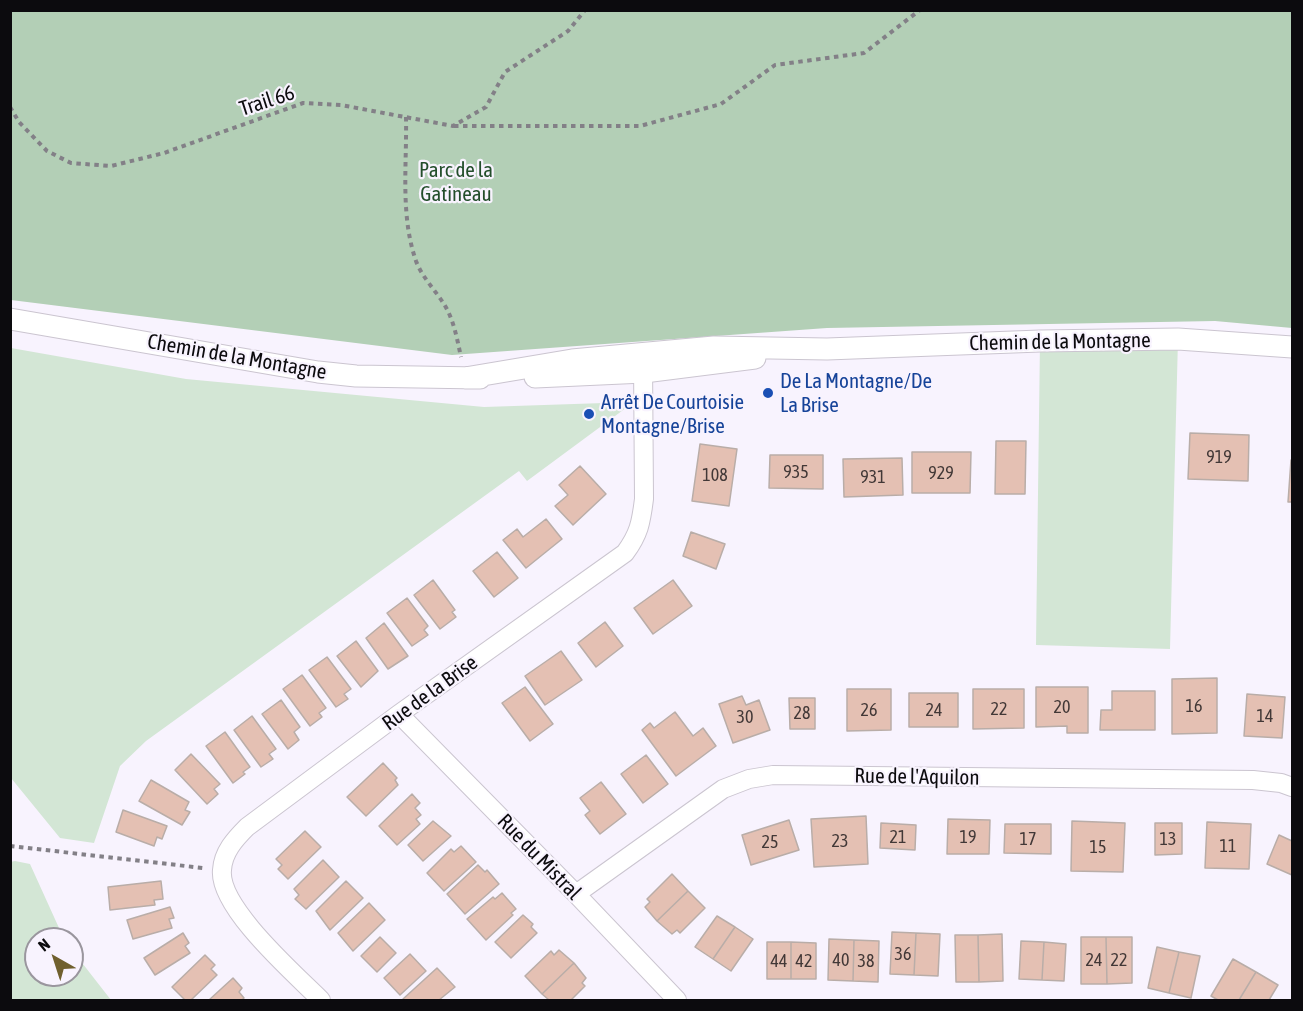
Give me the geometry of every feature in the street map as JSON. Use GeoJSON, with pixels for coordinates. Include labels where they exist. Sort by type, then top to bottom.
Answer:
{"type":"FeatureCollection","features":[{"type":"Feature","properties":{"kind":"street","name":"Chemin de la Montagne"},"geometry":{"type":"LineString","coordinates":[[10,319],[318,372],[356,376],[465,378],[572,360],[643,363],[714,347],[826,349],[1040,341],[1178,339],[1293,347]]}},
{"type":"Feature","properties":{"kind":"street","name":"Rue de la Brise"},"geometry":{"type":"LineString","coordinates":[[221,871],[233,840],[247,827],[399,714],[625,553],[637,537],[644,500],[643,363]]}},
{"type":"Feature","properties":{"kind":"street","name":"Rue du Mistral"},"geometry":{"type":"LineString","coordinates":[[399,714],[677,1000]]}},
{"type":"Feature","properties":{"kind":"street","name":"Rue de l'Aquilon"},"geometry":{"type":"LineString","coordinates":[[576,894],[723,789],[749,779],[765,777],[1253,780],[1281,783],[1293,788]]}},
{"type":"Feature","properties":{"kind":"street"},"geometry":{"type":"LineString","coordinates":[[221,871],[225,891],[250,928],[321,1000]]}},
{"type":"Feature","properties":{"kind":"path"},"geometry":{"type":"LineString","coordinates":[[453,126],[486,106],[505,72],[568,31],[585,10]]}},
{"type":"Feature","properties":{"kind":"path","name":"Trail 66"},"geometry":{"type":"LineString","coordinates":[[10,107],[19,122],[47,151],[71,163],[111,166],[164,153],[303,103],[341,105],[453,126],[640,126],[721,104],[775,65],[864,53],[921,10]]}},
{"type":"Feature","properties":{"kind":"path"},"geometry":{"type":"LineString","coordinates":[[406,117],[407,220],[417,262],[445,306],[455,330],[465,378]]}},
{"type":"Feature","properties":{"kind":"path"},"geometry":{"type":"LineString","coordinates":[[10,846],[221,871]]}},
{"type":"Feature","properties":{"kind":"green space","name":"Parc de la Gatineau"},"geometry":{"type":"Polygon","coordinates":[[[11,10],[1292,11],[1292,328],[1215,321],[827,328],[452,355],[11,300],[11,10]]]}},
{"type":"Feature","properties":{"kind":"green space"},"geometry":{"type":"Polygon","coordinates":[[[1178,339],[1170,649],[1036,645],[1040,341],[1178,339]]]}},
{"type":"Feature","properties":{"kind":"green space"},"geometry":{"type":"Polygon","coordinates":[[[11,348],[186,379],[484,407],[634,402],[527,481],[519,471],[146,741],[120,766],[94,843],[60,838],[11,778],[11,348]]]}},
{"type":"Feature","properties":{"kind":"green space"},"geometry":{"type":"Polygon","coordinates":[[[10,862],[30,864],[59,927],[24,927],[24,987],[84,987],[84,965],[111,1000],[11,1000],[10,862]]]}},
{"type":"Feature","properties":{"kind":"building"},"geometry":{"type":"Polygon","coordinates":[[[1190,433],[1249,435],[1248,481],[1188,479],[1190,433]]]}},
{"type":"Feature","properties":{"kind":"building"},"geometry":{"type":"Polygon","coordinates":[[[996,441],[1026,441],[1025,494],[995,494],[996,441]]]}},
{"type":"Feature","properties":{"kind":"building"},"geometry":{"type":"Polygon","coordinates":[[[700,444],[737,449],[729,506],[692,501],[700,444]]]}},
{"type":"Feature","properties":{"kind":"building"},"geometry":{"type":"Polygon","coordinates":[[[912,452],[971,452],[970,493],[912,493],[912,452]]]}},
{"type":"Feature","properties":{"kind":"building"},"geometry":{"type":"Polygon","coordinates":[[[770,455],[823,455],[823,489],[769,488],[770,455]]]}},
{"type":"Feature","properties":{"kind":"building"},"geometry":{"type":"Polygon","coordinates":[[[902,458],[903,495],[844,497],[843,459],[902,458]]]}},
{"type":"Feature","properties":{"kind":"building"},"geometry":{"type":"Polygon","coordinates":[[[1291,460],[1292,502],[1288,502],[1291,460]]]}},
{"type":"Feature","properties":{"kind":"building"},"geometry":{"type":"Polygon","coordinates":[[[580,466],[606,494],[573,525],[555,506],[568,495],[559,485],[580,466]]]}},
{"type":"Feature","properties":{"kind":"building"},"geometry":{"type":"Polygon","coordinates":[[[546,519],[562,539],[526,568],[503,540],[517,529],[523,537],[546,519]]]}},
{"type":"Feature","properties":{"kind":"building"},"geometry":{"type":"Polygon","coordinates":[[[691,532],[725,544],[716,569],[683,556],[691,532]]]}},
{"type":"Feature","properties":{"kind":"building"},"geometry":{"type":"Polygon","coordinates":[[[497,552],[518,578],[494,597],[473,571],[497,552]]]}},
{"type":"Feature","properties":{"kind":"building"},"geometry":{"type":"Polygon","coordinates":[[[433,580],[455,610],[452,612],[456,617],[440,629],[414,595],[433,580]]]}},
{"type":"Feature","properties":{"kind":"building"},"geometry":{"type":"Polygon","coordinates":[[[673,580],[692,606],[653,634],[634,608],[673,580]]]}},
{"type":"Feature","properties":{"kind":"building"},"geometry":{"type":"Polygon","coordinates":[[[407,598],[428,626],[424,630],[428,635],[412,646],[387,613],[407,598]]]}},
{"type":"Feature","properties":{"kind":"building"},"geometry":{"type":"Polygon","coordinates":[[[605,622],[623,646],[596,667],[578,643],[605,622]]]}},
{"type":"Feature","properties":{"kind":"building"},"geometry":{"type":"Polygon","coordinates":[[[384,623],[408,656],[388,669],[366,638],[384,623]]]}},
{"type":"Feature","properties":{"kind":"building"},"geometry":{"type":"Polygon","coordinates":[[[356,641],[378,671],[361,687],[337,656],[356,641]]]}},
{"type":"Feature","properties":{"kind":"building"},"geometry":{"type":"Polygon","coordinates":[[[561,651],[582,680],[545,705],[525,676],[561,651]]]}},
{"type":"Feature","properties":{"kind":"building"},"geometry":{"type":"Polygon","coordinates":[[[327,657],[351,689],[344,694],[348,699],[336,707],[309,670],[327,657]]]}},
{"type":"Feature","properties":{"kind":"building"},"geometry":{"type":"Polygon","coordinates":[[[302,675],[326,708],[319,713],[322,717],[310,726],[283,689],[302,675]]]}},
{"type":"Feature","properties":{"kind":"building"},"geometry":{"type":"Polygon","coordinates":[[[1217,678],[1217,733],[1172,734],[1172,679],[1217,678]]]}},
{"type":"Feature","properties":{"kind":"building"},"geometry":{"type":"Polygon","coordinates":[[[525,687],[553,724],[530,741],[502,703],[525,687]]]}},
{"type":"Feature","properties":{"kind":"building"},"geometry":{"type":"Polygon","coordinates":[[[1036,687],[1088,687],[1088,733],[1067,733],[1067,726],[1036,727],[1036,687]]]}},
{"type":"Feature","properties":{"kind":"building"},"geometry":{"type":"Polygon","coordinates":[[[847,689],[891,689],[891,730],[847,731],[847,689]]]}},
{"type":"Feature","properties":{"kind":"building"},"geometry":{"type":"Polygon","coordinates":[[[973,689],[1024,689],[1024,728],[973,729],[973,689]]]}},
{"type":"Feature","properties":{"kind":"building"},"geometry":{"type":"Polygon","coordinates":[[[1112,691],[1155,691],[1155,730],[1100,730],[1101,710],[1112,710],[1112,691]]]}},
{"type":"Feature","properties":{"kind":"building"},"geometry":{"type":"Polygon","coordinates":[[[909,693],[958,693],[958,727],[909,727],[909,693]]]}},
{"type":"Feature","properties":{"kind":"building"},"geometry":{"type":"Polygon","coordinates":[[[1247,694],[1285,697],[1282,738],[1244,736],[1247,694]]]}},
{"type":"Feature","properties":{"kind":"building"},"geometry":{"type":"Polygon","coordinates":[[[742,696],[746,705],[759,700],[770,730],[733,743],[719,704],[742,696]]]}},
{"type":"Feature","properties":{"kind":"building"},"geometry":{"type":"Polygon","coordinates":[[[789,698],[815,698],[815,729],[790,729],[789,698]]]}},
{"type":"Feature","properties":{"kind":"building"},"geometry":{"type":"Polygon","coordinates":[[[281,700],[300,727],[294,732],[299,740],[288,749],[262,714],[281,700]]]}},
{"type":"Feature","properties":{"kind":"building"},"geometry":{"type":"Polygon","coordinates":[[[675,712],[693,736],[703,728],[716,746],[676,776],[642,730],[650,723],[654,728],[675,712]]]}},
{"type":"Feature","properties":{"kind":"building"},"geometry":{"type":"Polygon","coordinates":[[[252,716],[276,749],[269,754],[273,759],[261,767],[234,730],[252,716]]]}},
{"type":"Feature","properties":{"kind":"building"},"geometry":{"type":"Polygon","coordinates":[[[225,732],[250,767],[233,783],[206,746],[225,732]]]}},
{"type":"Feature","properties":{"kind":"building"},"geometry":{"type":"Polygon","coordinates":[[[191,754],[220,784],[214,789],[218,794],[207,804],[175,770],[191,754]]]}},
{"type":"Feature","properties":{"kind":"building"},"geometry":{"type":"Polygon","coordinates":[[[646,755],[668,784],[643,803],[621,774],[646,755]]]}},
{"type":"Feature","properties":{"kind":"building"},"geometry":{"type":"Polygon","coordinates":[[[383,763],[397,778],[395,780],[398,785],[366,816],[347,797],[383,763]]]}},
{"type":"Feature","properties":{"kind":"building"},"geometry":{"type":"Polygon","coordinates":[[[151,780],[189,802],[185,810],[190,812],[182,825],[139,801],[151,780]]]}},
{"type":"Feature","properties":{"kind":"building"},"geometry":{"type":"Polygon","coordinates":[[[601,782],[626,814],[600,834],[585,815],[590,811],[580,798],[601,782]]]}},
{"type":"Feature","properties":{"kind":"building"},"geometry":{"type":"Polygon","coordinates":[[[412,794],[420,803],[415,808],[421,815],[416,819],[420,824],[397,845],[379,826],[412,794]]]}},
{"type":"Feature","properties":{"kind":"building"},"geometry":{"type":"Polygon","coordinates":[[[123,810],[167,826],[162,839],[157,837],[154,846],[116,832],[123,810]]]}},
{"type":"Feature","properties":{"kind":"building"},"geometry":{"type":"Polygon","coordinates":[[[866,816],[868,864],[814,867],[811,819],[866,816]]]}},
{"type":"Feature","properties":{"kind":"building"},"geometry":{"type":"Polygon","coordinates":[[[948,819],[990,820],[989,854],[947,854],[948,819]]]}},
{"type":"Feature","properties":{"kind":"building"},"geometry":{"type":"Polygon","coordinates":[[[789,820],[799,850],[751,865],[742,835],[789,820]]]}},
{"type":"Feature","properties":{"kind":"building"},"geometry":{"type":"Polygon","coordinates":[[[433,821],[451,836],[423,861],[408,845],[433,821]]]}},
{"type":"Feature","properties":{"kind":"building"},"geometry":{"type":"Polygon","coordinates":[[[1072,821],[1125,823],[1123,872],[1071,871],[1072,821]]]}},
{"type":"Feature","properties":{"kind":"building"},"geometry":{"type":"Polygon","coordinates":[[[1207,822],[1251,824],[1249,869],[1205,868],[1207,822]]]}},
{"type":"Feature","properties":{"kind":"building"},"geometry":{"type":"Polygon","coordinates":[[[881,823],[916,825],[915,850],[880,848],[881,823]]]}},
{"type":"Feature","properties":{"kind":"building"},"geometry":{"type":"Polygon","coordinates":[[[1155,823],[1182,823],[1182,854],[1155,855],[1155,823]]]}},
{"type":"Feature","properties":{"kind":"building"},"geometry":{"type":"Polygon","coordinates":[[[1005,824],[1051,824],[1051,854],[1004,853],[1005,824]]]}},
{"type":"Feature","properties":{"kind":"building"},"geometry":{"type":"Polygon","coordinates":[[[305,831],[321,847],[288,879],[278,869],[282,865],[276,859],[305,831]]]}},
{"type":"Feature","properties":{"kind":"building"},"geometry":{"type":"Polygon","coordinates":[[[1279,835],[1292,841],[1292,875],[1267,864],[1279,835]]]}},
{"type":"Feature","properties":{"kind":"building"},"geometry":{"type":"Polygon","coordinates":[[[461,846],[476,862],[444,891],[427,873],[451,849],[454,852],[461,846]]]}},
{"type":"Feature","properties":{"kind":"building"},"geometry":{"type":"Polygon","coordinates":[[[323,860],[339,877],[306,909],[295,899],[299,895],[294,889],[323,860]]]}},
{"type":"Feature","properties":{"kind":"building"},"geometry":{"type":"Polygon","coordinates":[[[478,865],[485,872],[487,870],[499,884],[465,914],[447,894],[478,865]]]}},
{"type":"Feature","properties":{"kind":"building"},"geometry":{"type":"Polygon","coordinates":[[[672,874],[688,891],[657,921],[645,907],[650,902],[647,899],[672,874]]]}},
{"type":"Feature","properties":{"kind":"building"},"geometry":{"type":"Polygon","coordinates":[[[161,881],[163,899],[154,900],[155,905],[110,910],[108,887],[161,881]]]}},
{"type":"Feature","properties":{"kind":"building"},"geometry":{"type":"Polygon","coordinates":[[[346,881],[363,898],[330,930],[316,911],[346,881]]]}},
{"type":"Feature","properties":{"kind":"building"},"geometry":{"type":"Polygon","coordinates":[[[688,891],[705,908],[680,933],[677,930],[672,934],[657,921],[688,891]]]}},
{"type":"Feature","properties":{"kind":"building"},"geometry":{"type":"Polygon","coordinates":[[[502,893],[516,909],[511,913],[513,915],[486,940],[467,919],[493,897],[495,899],[502,893]]]}},
{"type":"Feature","properties":{"kind":"building"},"geometry":{"type":"Polygon","coordinates":[[[369,903],[385,920],[353,951],[338,933],[369,903]]]}},
{"type":"Feature","properties":{"kind":"building"},"geometry":{"type":"Polygon","coordinates":[[[170,907],[174,918],[169,919],[172,928],[133,939],[127,920],[170,907]]]}},
{"type":"Feature","properties":{"kind":"building"},"geometry":{"type":"Polygon","coordinates":[[[523,915],[533,924],[531,927],[537,933],[511,958],[495,942],[523,915]]]}},
{"type":"Feature","properties":{"kind":"building"},"geometry":{"type":"Polygon","coordinates":[[[717,916],[735,927],[713,959],[695,947],[717,916]]]}},
{"type":"Feature","properties":{"kind":"building"},"geometry":{"type":"Polygon","coordinates":[[[735,927],[753,939],[731,971],[713,959],[735,927]]]}},
{"type":"Feature","properties":{"kind":"building"},"geometry":{"type":"Polygon","coordinates":[[[892,932],[916,933],[914,975],[890,974],[892,932]]]}},
{"type":"Feature","properties":{"kind":"building"},"geometry":{"type":"Polygon","coordinates":[[[183,933],[189,943],[185,946],[190,953],[155,975],[144,958],[183,933]]]}},
{"type":"Feature","properties":{"kind":"building"},"geometry":{"type":"Polygon","coordinates":[[[916,933],[940,934],[938,976],[914,975],[916,933]]]}},
{"type":"Feature","properties":{"kind":"building"},"geometry":{"type":"Polygon","coordinates":[[[1002,934],[1003,981],[979,982],[978,935],[1002,934]]]}},
{"type":"Feature","properties":{"kind":"building"},"geometry":{"type":"Polygon","coordinates":[[[955,935],[978,935],[979,982],[956,982],[955,935]]]}},
{"type":"Feature","properties":{"kind":"building"},"geometry":{"type":"Polygon","coordinates":[[[380,937],[396,953],[377,972],[361,956],[380,937]]]}},
{"type":"Feature","properties":{"kind":"building"},"geometry":{"type":"Polygon","coordinates":[[[1081,937],[1106,937],[1107,984],[1081,984],[1081,937]]]}},
{"type":"Feature","properties":{"kind":"building"},"geometry":{"type":"Polygon","coordinates":[[[1106,937],[1132,937],[1132,983],[1107,984],[1106,937]]]}},
{"type":"Feature","properties":{"kind":"building"},"geometry":{"type":"Polygon","coordinates":[[[829,939],[854,940],[853,981],[828,980],[829,939]]]}},
{"type":"Feature","properties":{"kind":"building"},"geometry":{"type":"Polygon","coordinates":[[[854,940],[879,941],[878,982],[853,981],[854,940]]]}},
{"type":"Feature","properties":{"kind":"building"},"geometry":{"type":"Polygon","coordinates":[[[1021,941],[1044,942],[1042,980],[1019,979],[1021,941]]]}},
{"type":"Feature","properties":{"kind":"building"},"geometry":{"type":"Polygon","coordinates":[[[767,942],[791,942],[791,979],[767,979],[767,942]]]}},
{"type":"Feature","properties":{"kind":"building"},"geometry":{"type":"Polygon","coordinates":[[[791,942],[816,943],[816,979],[791,979],[791,942]]]}},
{"type":"Feature","properties":{"kind":"building"},"geometry":{"type":"Polygon","coordinates":[[[1044,942],[1066,944],[1064,981],[1042,980],[1044,942]]]}},
{"type":"Feature","properties":{"kind":"building"},"geometry":{"type":"Polygon","coordinates":[[[1157,947],[1179,952],[1169,993],[1148,988],[1157,947]]]}},
{"type":"Feature","properties":{"kind":"building"},"geometry":{"type":"Polygon","coordinates":[[[559,950],[574,963],[542,994],[525,976],[551,951],[554,955],[559,950]]]}},
{"type":"Feature","properties":{"kind":"building"},"geometry":{"type":"Polygon","coordinates":[[[1179,952],[1200,956],[1191,998],[1169,993],[1179,952]]]}},
{"type":"Feature","properties":{"kind":"building"},"geometry":{"type":"Polygon","coordinates":[[[410,954],[426,971],[400,995],[384,978],[410,954]]]}},
{"type":"Feature","properties":{"kind":"building"},"geometry":{"type":"Polygon","coordinates":[[[205,955],[215,965],[211,969],[217,975],[191,1000],[185,1000],[172,987],[205,955]]]}},
{"type":"Feature","properties":{"kind":"building"},"geometry":{"type":"Polygon","coordinates":[[[1233,959],[1256,972],[1239,1000],[1218,1000],[1211,996],[1233,959]]]}},
{"type":"Feature","properties":{"kind":"building"},"geometry":{"type":"Polygon","coordinates":[[[574,963],[586,978],[582,983],[585,986],[571,1000],[549,1000],[542,994],[574,963]]]}},
{"type":"Feature","properties":{"kind":"building"},"geometry":{"type":"Polygon","coordinates":[[[437,968],[455,987],[439,1000],[403,999],[437,968]]]}},
{"type":"Feature","properties":{"kind":"building"},"geometry":{"type":"Polygon","coordinates":[[[1256,972],[1278,985],[1269,1000],[1239,1000],[1256,972]]]}},
{"type":"Feature","properties":{"kind":"building"},"geometry":{"type":"Polygon","coordinates":[[[233,978],[242,988],[239,992],[244,998],[242,1000],[209,1000],[233,978]]]}},
{"type":"Feature","properties":{"kind":"place","name":"De La Montagne/De La Brise"},"geometry":{"type":"Point","coordinates":[768,393]}},
{"type":"Feature","properties":{"kind":"place","name":"Arrêt De Courtoisie Montagne/Brise"},"geometry":{"type":"Point","coordinates":[589,414]}}]}
